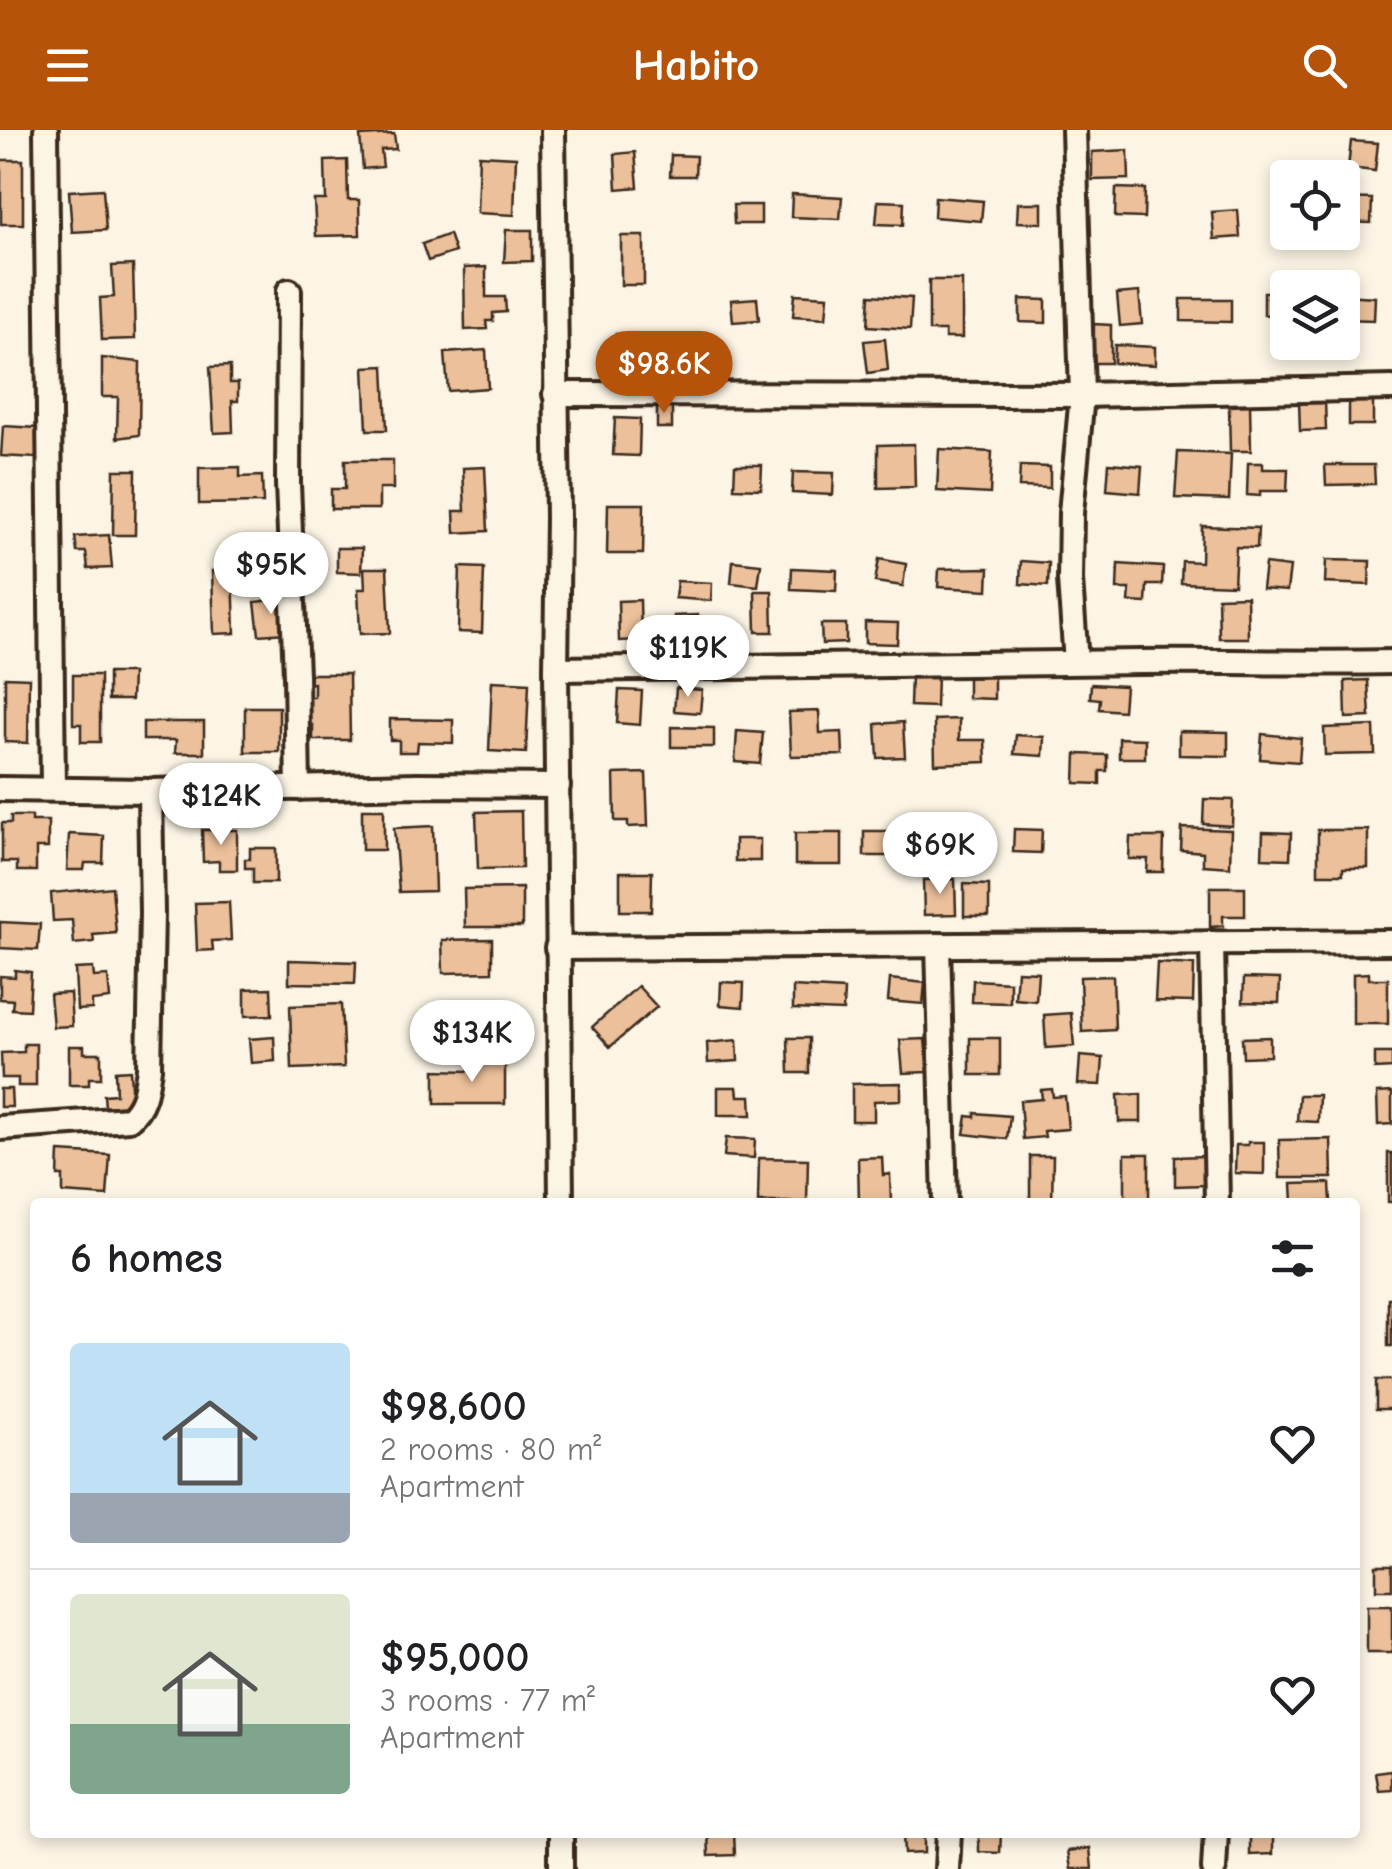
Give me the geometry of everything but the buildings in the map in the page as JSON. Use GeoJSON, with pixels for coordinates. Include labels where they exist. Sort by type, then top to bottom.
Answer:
{"type":"FeatureCollection","features":[{"type":"Feature","properties":{"kind":"street"},"geometry":{"type":"LineString","coordinates":[[46,130],[53,789]]}},
{"type":"Feature","properties":{"kind":"street"},"geometry":{"type":"LineString","coordinates":[[553,130],[560,1198]]}},
{"type":"Feature","properties":{"kind":"street"},"geometry":{"type":"LineString","coordinates":[[1074,130],[1082,394],[1071,513],[1070,580],[1076,662]]}},
{"type":"Feature","properties":{"kind":"street"},"geometry":{"type":"LineString","coordinates":[[289,291],[288,484],[298,788]]}},
{"type":"Feature","properties":{"kind":"street"},"geometry":{"type":"LineString","coordinates":[[556,394],[1082,394],[1392,388]]}},
{"type":"Feature","properties":{"kind":"street"},"geometry":{"type":"LineString","coordinates":[[556,669],[1392,662]]}},
{"type":"Feature","properties":{"kind":"street"},"geometry":{"type":"LineString","coordinates":[[0,789],[558,786]]}},
{"type":"Feature","properties":{"kind":"street"},"geometry":{"type":"LineString","coordinates":[[0,1128],[129,1120],[140,1110],[149,1068],[150,791]]}},
{"type":"Feature","properties":{"kind":"street"},"geometry":{"type":"LineString","coordinates":[[558,948],[1392,942]]}},
{"type":"Feature","properties":{"kind":"street"},"geometry":{"type":"LineString","coordinates":[[1212,943],[1217,1198]]}},
{"type":"Feature","properties":{"kind":"street"},"geometry":{"type":"LineString","coordinates":[[938,945],[945,1198]]}},
{"type":"Feature","properties":{"kind":"street"},"geometry":{"type":"LineString","coordinates":[[561,1838],[561,1869]]}},
{"type":"Feature","properties":{"kind":"street"},"geometry":{"type":"LineString","coordinates":[[948,1869],[949,1838]]}},
{"type":"Feature","properties":{"kind":"street"},"geometry":{"type":"LineString","coordinates":[[1214,1869],[1216,1838]]}}]}
